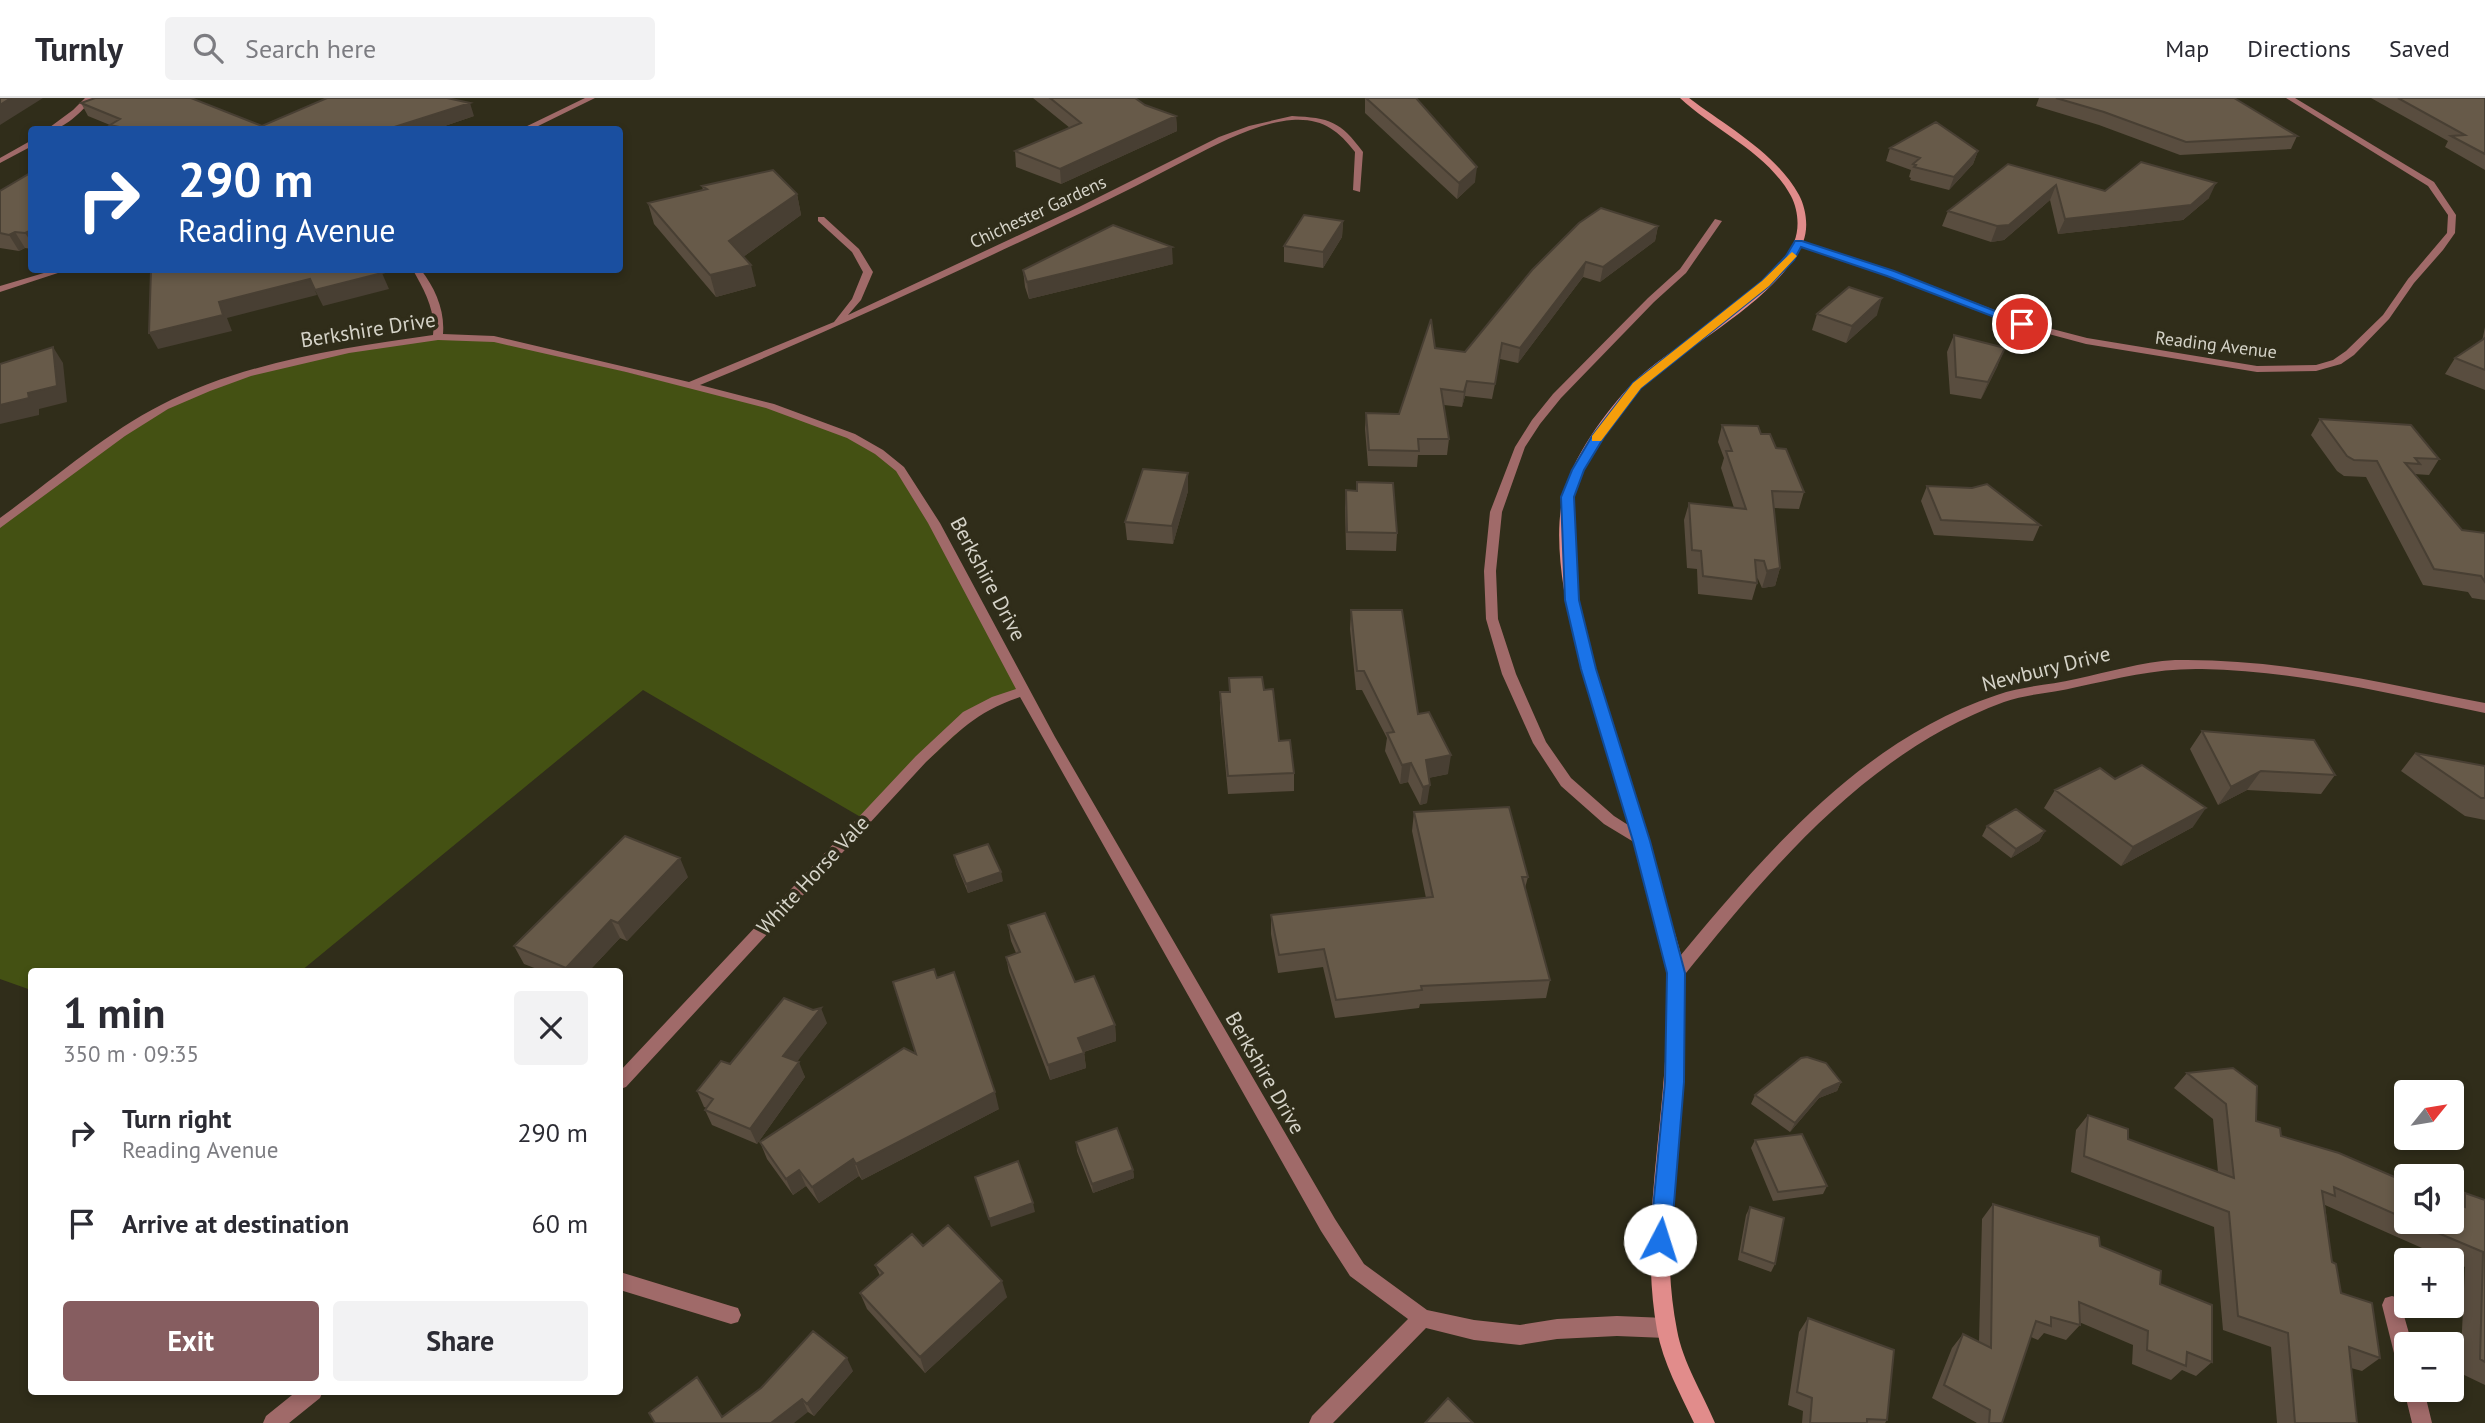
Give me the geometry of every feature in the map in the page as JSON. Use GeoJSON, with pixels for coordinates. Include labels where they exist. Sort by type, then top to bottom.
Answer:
{"type":"FeatureCollection","features":[{"type":"Feature","properties":{"kind":"street"},"geometry":{"type":"LineString","coordinates":[[56,126],[76,112],[89,98]]}},
{"type":"Feature","properties":{"kind":"street"},"geometry":{"type":"LineString","coordinates":[[532,126],[591,98]]}},
{"type":"Feature","properties":{"kind":"street"},"geometry":{"type":"LineString","coordinates":[[1684,98],[1763,161],[1795,195],[1803,224],[1798,243],[1791,258],[1765,284],[1637,385],[1598,436],[1578,470],[1568,497],[1572,600],[1588,669],[1642,841],[1676,973],[1675,1082],[1660,1240],[1666,1328],[1682,1373],[1705,1423]]}},
{"type":"Feature","properties":{"kind":"street","name":"Reading Avenue"},"geometry":{"type":"LineString","coordinates":[[1798,243],[1891,273],[2022,324],[2086,341],[2257,369],[2316,368],[2337,362],[2350,354],[2386,317],[2411,281],[2440,248],[2451,233],[2452,215],[2431,184],[2290,98]]}},
{"type":"Feature","properties":{"kind":"street","name":"Chichester Gardens"},"geometry":{"type":"LineString","coordinates":[[691,385],[835,325],[1082,209],[1222,139],[1278,120],[1322,120],[1344,133],[1359,152],[1357,190]]}},
{"type":"Feature","properties":{"kind":"street"},"geometry":{"type":"LineString","coordinates":[[0,161],[28,144]]}},
{"type":"Feature","properties":{"kind":"street"},"geometry":{"type":"LineString","coordinates":[[821,219],[856,251],[868,272],[856,300],[835,325]]}},
{"type":"Feature","properties":{"kind":"street"},"geometry":{"type":"LineString","coordinates":[[1642,841],[1609,820],[1566,782],[1540,743],[1509,674],[1492,619],[1490,571],[1496,512],[1520,447],[1536,422],[1557,396],[1683,271],[1718,221]]}},
{"type":"Feature","properties":{"kind":"street"},"geometry":{"type":"LineString","coordinates":[[0,289],[52,273]]}},
{"type":"Feature","properties":{"kind":"street"},"geometry":{"type":"LineString","coordinates":[[419,273],[432,293],[440,326],[438,338]]}},
{"type":"Feature","properties":{"kind":"street","name":"Berkshire Drive"},"geometry":{"type":"LineString","coordinates":[[0,524],[121,434],[164,407],[206,389],[248,374],[338,353],[438,338],[494,339],[691,385],[770,406],[851,436],[900,469],[934,523],[1023,691],[1356,1270],[1423,1318],[1474,1330],[1520,1335],[1557,1329],[1618,1326],[1666,1328]]}},
{"type":"Feature","properties":{"kind":"street","name":"Newbury Drive"},"geometry":{"type":"LineString","coordinates":[[1676,973],[1750,883],[1815,817],[1883,758],[1944,723],[2000,698],[2134,669],[2187,664],[2247,667],[2324,677],[2485,708]]}},
{"type":"Feature","properties":{"kind":"street","name":"White Horse Vale"},"geometry":{"type":"LineString","coordinates":[[623,1079],[921,759],[968,715],[997,700],[1023,691]]}},
{"type":"Feature","properties":{"kind":"street"},"geometry":{"type":"LineString","coordinates":[[623,1281],[731,1315]]}},
{"type":"Feature","properties":{"kind":"street"},"geometry":{"type":"LineString","coordinates":[[2392,1305],[2399,1332]]}},
{"type":"Feature","properties":{"kind":"street"},"geometry":{"type":"LineString","coordinates":[[1319,1423],[1423,1318]]}},
{"type":"Feature","properties":{"kind":"street"},"geometry":{"type":"LineString","coordinates":[[273,1423],[308,1395]]}},
{"type":"Feature","properties":{"kind":"street"},"geometry":{"type":"LineString","coordinates":[[2417,1402],[2422,1423]]}},
{"type":"Feature","properties":{"kind":"green space"},"geometry":{"type":"Polygon","coordinates":[[[435,337],[492,339],[766,406],[850,435],[901,467],[1025,689],[992,701],[864,819],[643,690],[305,968],[28,968],[28,989],[0,979],[0,523],[115,438],[202,390],[298,361],[435,337]]]}},
{"type":"Feature","properties":{"kind":"building"},"geometry":{"type":"Polygon","coordinates":[[[0,98],[11,98],[0,105],[0,98]]]}},
{"type":"Feature","properties":{"kind":"building"},"geometry":{"type":"Polygon","coordinates":[[[95,98],[191,98],[262,126],[115,126],[110,125],[120,119],[81,103],[95,98]]]}},
{"type":"Feature","properties":{"kind":"building"},"geometry":{"type":"Polygon","coordinates":[[[327,98],[447,98],[470,103],[398,126],[262,126],[327,98]]]}},
{"type":"Feature","properties":{"kind":"building"},"geometry":{"type":"Polygon","coordinates":[[[1050,98],[1135,98],[1145,105],[1176,116],[1060,169],[1015,151],[1081,123],[1050,98]]]}},
{"type":"Feature","properties":{"kind":"building"},"geometry":{"type":"Polygon","coordinates":[[[1366,98],[1416,98],[1477,167],[1459,183],[1366,98]]]}},
{"type":"Feature","properties":{"kind":"building"},"geometry":{"type":"Polygon","coordinates":[[[2056,98],[2234,98],[2297,136],[2186,142],[2104,112],[2056,98]]]}},
{"type":"Feature","properties":{"kind":"building"},"geometry":{"type":"Polygon","coordinates":[[[2398,98],[2485,98],[2485,154],[2451,136],[2465,135],[2398,98]]]}},
{"type":"Feature","properties":{"kind":"building"},"geometry":{"type":"Polygon","coordinates":[[[1936,122],[1978,151],[1954,177],[1914,167],[1916,165],[1913,164],[1920,158],[1890,148],[1936,122]]]}},
{"type":"Feature","properties":{"kind":"building"},"geometry":{"type":"Polygon","coordinates":[[[2141,162],[2216,183],[2191,205],[2065,219],[2056,185],[2009,225],[1997,226],[1948,211],[2008,164],[2105,191],[2141,162]]]}},
{"type":"Feature","properties":{"kind":"building"},"geometry":{"type":"Polygon","coordinates":[[[773,170],[797,194],[729,241],[751,265],[710,275],[648,203],[707,189],[702,186],[773,170]]]}},
{"type":"Feature","properties":{"kind":"building"},"geometry":{"type":"Polygon","coordinates":[[[28,174],[28,232],[9,235],[0,233],[0,191],[28,174]]]}},
{"type":"Feature","properties":{"kind":"building"},"geometry":{"type":"Polygon","coordinates":[[[1601,208],[1658,226],[1603,267],[1586,262],[1520,348],[1502,343],[1495,384],[1467,381],[1464,392],[1441,389],[1449,439],[1418,439],[1419,451],[1369,450],[1366,413],[1399,414],[1431,319],[1435,348],[1465,352],[1532,270],[1579,223],[1601,208]]]}},
{"type":"Feature","properties":{"kind":"building"},"geometry":{"type":"Polygon","coordinates":[[[1304,215],[1343,221],[1323,252],[1284,246],[1304,215]]]}},
{"type":"Feature","properties":{"kind":"building"},"geometry":{"type":"Polygon","coordinates":[[[1113,225],[1172,247],[1027,282],[1023,270],[1113,225]]]}},
{"type":"Feature","properties":{"kind":"building"},"geometry":{"type":"Polygon","coordinates":[[[151,273],[382,273],[315,290],[310,279],[219,302],[223,315],[149,333],[151,273]]]}},
{"type":"Feature","properties":{"kind":"building"},"geometry":{"type":"Polygon","coordinates":[[[1849,287],[1882,298],[1852,326],[1817,314],[1849,287]]]}},
{"type":"Feature","properties":{"kind":"building"},"geometry":{"type":"Polygon","coordinates":[[[1954,335],[2005,348],[1988,382],[1956,377],[1954,335]]]}},
{"type":"Feature","properties":{"kind":"building"},"geometry":{"type":"Polygon","coordinates":[[[2485,338],[2485,370],[2455,358],[2485,338]]]}},
{"type":"Feature","properties":{"kind":"building"},"geometry":{"type":"Polygon","coordinates":[[[53,347],[57,386],[28,393],[29,398],[0,405],[0,364],[53,347]]]}},
{"type":"Feature","properties":{"kind":"building"},"geometry":{"type":"Polygon","coordinates":[[[2320,419],[2411,425],[2439,459],[2415,458],[2420,464],[2405,463],[2462,530],[2485,533],[2485,582],[2481,576],[2434,569],[2377,461],[2354,460],[2347,456],[2320,419]]]}},
{"type":"Feature","properties":{"kind":"building"},"geometry":{"type":"Polygon","coordinates":[[[1722,425],[1758,426],[1761,434],[1770,434],[1776,448],[1786,449],[1804,492],[1772,491],[1780,568],[1767,571],[1764,561],[1755,560],[1757,583],[1703,576],[1701,551],[1692,550],[1689,503],[1746,509],[1726,451],[1732,451],[1722,425]]]}},
{"type":"Feature","properties":{"kind":"building"},"geometry":{"type":"Polygon","coordinates":[[[1143,469],[1188,473],[1172,526],[1125,522],[1143,469]]]}},
{"type":"Feature","properties":{"kind":"building"},"geometry":{"type":"Polygon","coordinates":[[[1357,482],[1393,483],[1397,533],[1347,532],[1346,490],[1357,491],[1357,482]]]}},
{"type":"Feature","properties":{"kind":"building"},"geometry":{"type":"Polygon","coordinates":[[[1987,484],[2040,525],[1941,520],[1927,486],[1972,488],[1987,484]]]}},
{"type":"Feature","properties":{"kind":"building"},"geometry":{"type":"Polygon","coordinates":[[[1351,610],[1402,610],[1418,714],[1429,712],[1451,755],[1426,760],[1430,785],[1423,787],[1411,763],[1402,765],[1387,733],[1394,732],[1364,671],[1357,671],[1351,610]]]}},
{"type":"Feature","properties":{"kind":"building"},"geometry":{"type":"Polygon","coordinates":[[[1262,677],[1264,690],[1273,689],[1279,741],[1290,740],[1294,773],[1228,776],[1220,692],[1230,692],[1229,678],[1262,677]]]}},
{"type":"Feature","properties":{"kind":"building"},"geometry":{"type":"Polygon","coordinates":[[[2202,731],[2314,740],[2335,775],[2261,771],[2231,787],[2202,731]]]}},
{"type":"Feature","properties":{"kind":"building"},"geometry":{"type":"Polygon","coordinates":[[[2415,753],[2485,766],[2485,798],[2481,798],[2415,753]]]}},
{"type":"Feature","properties":{"kind":"building"},"geometry":{"type":"Polygon","coordinates":[[[2142,765],[2206,808],[2133,847],[2055,790],[2100,768],[2115,779],[2142,765]]]}},
{"type":"Feature","properties":{"kind":"building"},"geometry":{"type":"Polygon","coordinates":[[[1509,807],[1528,877],[1522,877],[1550,980],[1421,986],[1422,990],[1336,1000],[1324,949],[1279,955],[1271,915],[1433,897],[1414,812],[1509,807]]]}},
{"type":"Feature","properties":{"kind":"building"},"geometry":{"type":"Polygon","coordinates":[[[2016,809],[2045,831],[2016,849],[1987,826],[2016,809]]]}},
{"type":"Feature","properties":{"kind":"building"},"geometry":{"type":"Polygon","coordinates":[[[625,836],[680,858],[618,923],[611,920],[566,968],[514,946],[625,836]]]}},
{"type":"Feature","properties":{"kind":"building"},"geometry":{"type":"Polygon","coordinates":[[[988,844],[1001,872],[966,884],[954,855],[988,844]]]}},
{"type":"Feature","properties":{"kind":"building"},"geometry":{"type":"Polygon","coordinates":[[[1045,913],[1075,982],[1094,976],[1115,1025],[1078,1038],[1084,1053],[1048,1065],[1006,957],[1020,952],[1008,925],[1045,913]]]}},
{"type":"Feature","properties":{"kind":"building"},"geometry":{"type":"Polygon","coordinates":[[[934,969],[937,978],[954,972],[995,1092],[856,1164],[853,1159],[812,1187],[799,1170],[786,1179],[760,1142],[904,1048],[916,1054],[893,982],[934,969]]]}},
{"type":"Feature","properties":{"kind":"building"},"geometry":{"type":"Polygon","coordinates":[[[784,998],[813,1010],[821,1008],[783,1056],[799,1062],[750,1129],[705,1110],[713,1099],[697,1091],[721,1061],[730,1064],[784,998]]]}},
{"type":"Feature","properties":{"kind":"building"},"geometry":{"type":"Polygon","coordinates":[[[1807,1057],[1826,1063],[1841,1082],[1823,1090],[1795,1123],[1755,1095],[1801,1058],[1807,1057]]]}},
{"type":"Feature","properties":{"kind":"building"},"geometry":{"type":"Polygon","coordinates":[[[2233,1068],[2257,1086],[2256,1121],[2280,1128],[2281,1136],[2339,1153],[2394,1177],[2394,1214],[2334,1187],[2335,1196],[2322,1191],[2332,1262],[2336,1264],[2341,1293],[2372,1303],[2380,1358],[2349,1347],[2357,1423],[2295,1423],[2288,1333],[2238,1316],[2229,1212],[2084,1156],[2088,1115],[2128,1129],[2128,1139],[2234,1178],[2226,1104],[2187,1073],[2233,1068]]]}},
{"type":"Feature","properties":{"kind":"building"},"geometry":{"type":"Polygon","coordinates":[[[1117,1128],[1133,1170],[1092,1184],[1076,1142],[1117,1128]]]}},
{"type":"Feature","properties":{"kind":"building"},"geometry":{"type":"Polygon","coordinates":[[[1802,1134],[1827,1186],[1778,1192],[1755,1140],[1802,1134]]]}},
{"type":"Feature","properties":{"kind":"building"},"geometry":{"type":"Polygon","coordinates":[[[1018,1161],[1033,1203],[989,1219],[975,1177],[1018,1161]]]}},
{"type":"Feature","properties":{"kind":"building"},"geometry":{"type":"Polygon","coordinates":[[[2465,1193],[2485,1200],[2485,1362],[2480,1359],[2483,1252],[2440,1234],[2464,1234],[2465,1193]]]}},
{"type":"Feature","properties":{"kind":"building"},"geometry":{"type":"Polygon","coordinates":[[[1993,1204],[2099,1237],[2100,1246],[2161,1271],[2160,1284],[2212,1305],[2212,1362],[2187,1352],[2186,1366],[2147,1350],[2148,1331],[2079,1302],[2080,1325],[2051,1317],[2051,1326],[2036,1321],[2002,1423],[1989,1423],[1990,1410],[1944,1385],[1963,1334],[1991,1348],[1993,1204]]]}},
{"type":"Feature","properties":{"kind":"building"},"geometry":{"type":"Polygon","coordinates":[[[1750,1207],[1784,1218],[1775,1264],[1742,1252],[1750,1207]]]}},
{"type":"Feature","properties":{"kind":"building"},"geometry":{"type":"Polygon","coordinates":[[[948,1225],[1002,1281],[920,1357],[860,1293],[883,1273],[875,1265],[912,1234],[923,1246],[948,1225]]]}},
{"type":"Feature","properties":{"kind":"building"},"geometry":{"type":"Polygon","coordinates":[[[1808,1318],[1894,1350],[1887,1420],[1867,1419],[1867,1423],[1810,1423],[1812,1398],[1797,1392],[1808,1318]]]}},
{"type":"Feature","properties":{"kind":"building"},"geometry":{"type":"Polygon","coordinates":[[[813,1331],[847,1358],[807,1404],[802,1399],[771,1423],[655,1423],[649,1413],[697,1377],[722,1417],[761,1388],[813,1331]]]}},
{"type":"Feature","properties":{"kind":"building"},"geometry":{"type":"Polygon","coordinates":[[[1448,1398],[1473,1423],[1425,1423],[1448,1398]]]}},
{"type":"Feature","properties":{"kind":"slow traffic"},"geometry":{"type":"LineString","coordinates":[[1597,438],[1637,385],[1700,338],[1765,284],[1792,256]]}},
{"type":"Feature","properties":{"kind":"route"},"geometry":{"type":"LineString","coordinates":[[1660,1240],[1675,1082],[1676,973],[1642,841],[1588,669],[1572,600],[1568,497],[1578,470],[1598,436],[1637,385],[1700,338],[1765,284],[1791,258],[1798,243],[1891,273],[2022,324]]}}]}
